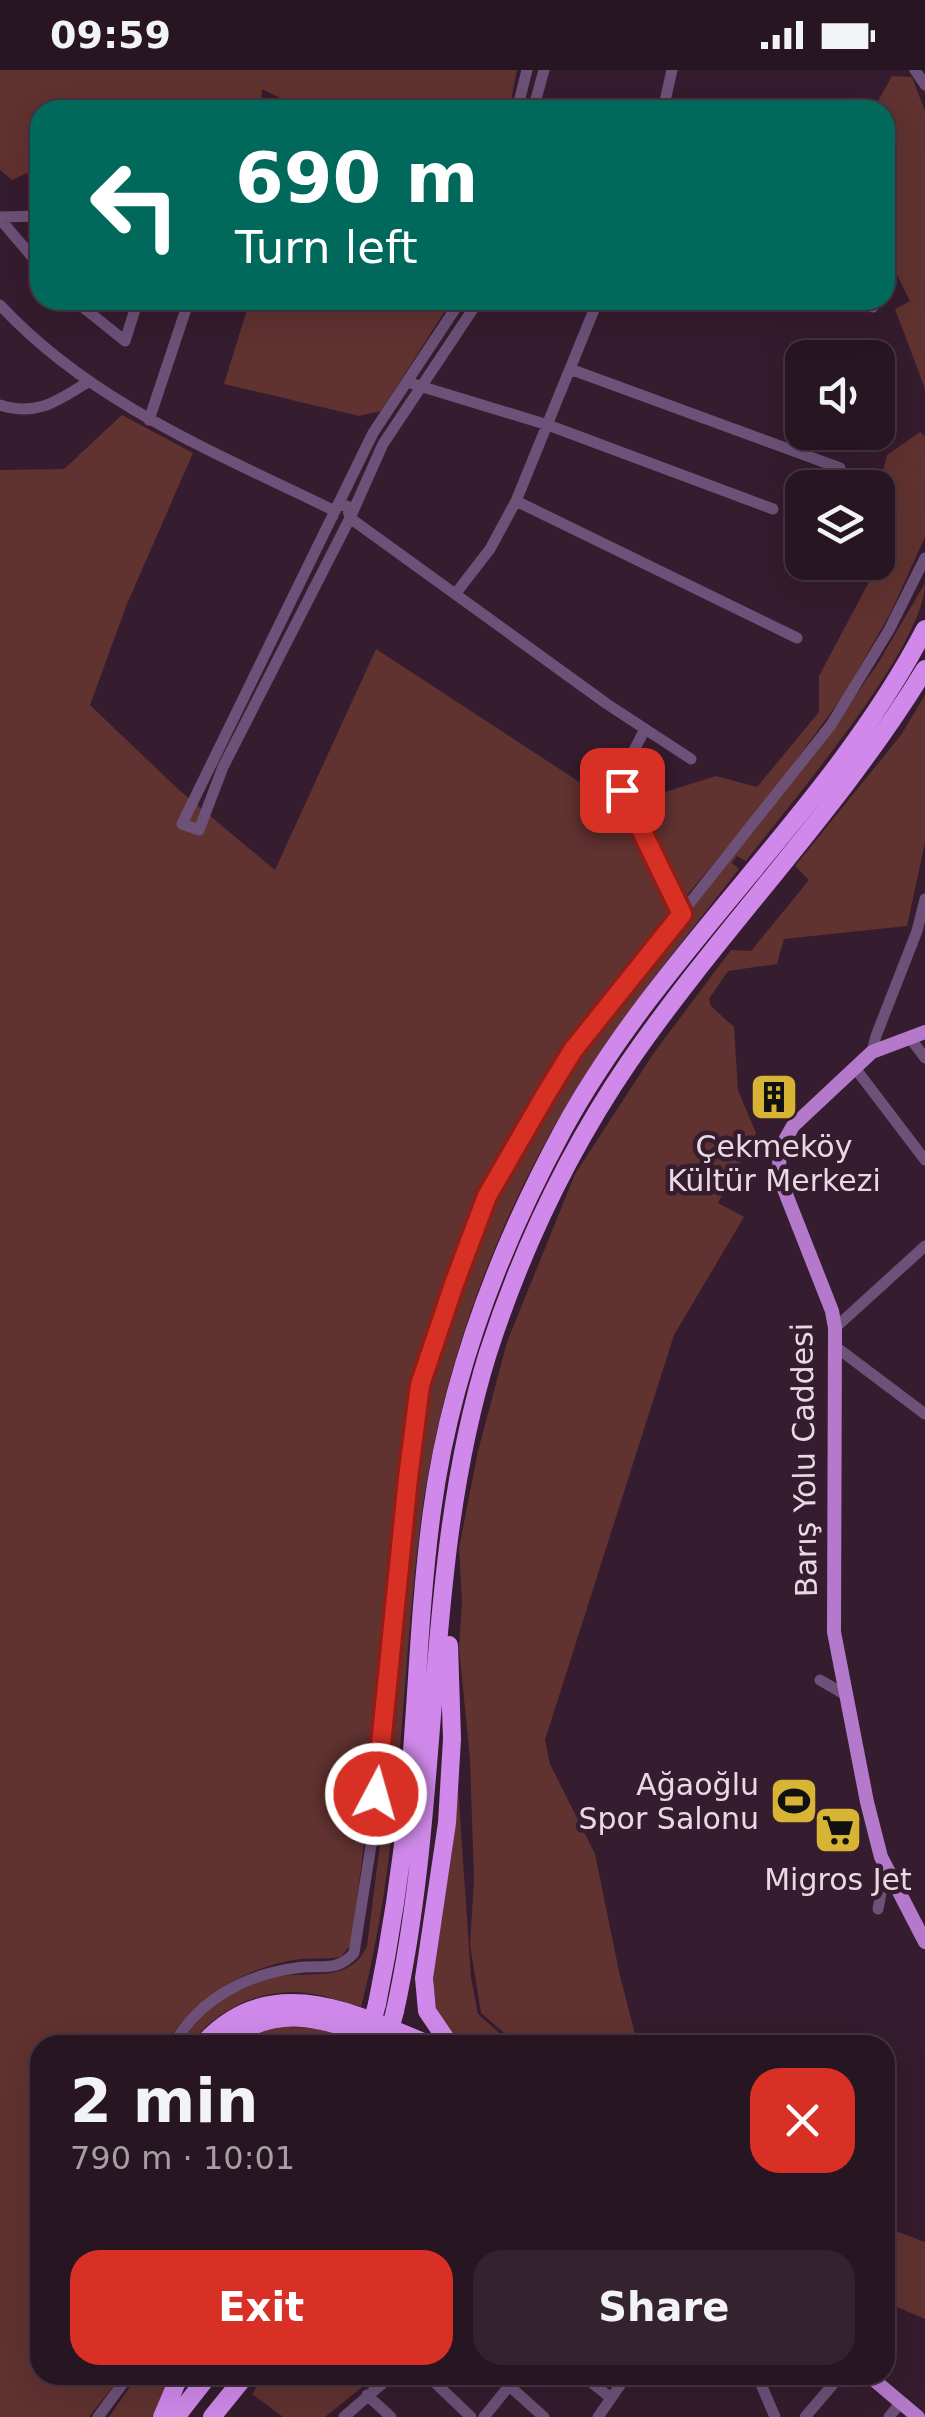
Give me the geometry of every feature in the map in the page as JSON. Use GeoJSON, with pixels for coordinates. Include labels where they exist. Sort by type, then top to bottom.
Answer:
{"type":"FeatureCollection","features":[{"type":"Feature","properties":{"kind":"highway"},"geometry":{"type":"LineString","coordinates":[[388,2035],[386,2007],[432,1510],[455,1400],[494,1278],[547,1160],[585,1094],[658,990],[842,757],[878,707],[925,629]]}},
{"type":"Feature","properties":{"kind":"highway"},"geometry":{"type":"LineString","coordinates":[[371,2035],[386,2007],[420,1868],[448,1562],[463,1449],[488,1354],[527,1249],[571,1157],[630,1060],[867,755],[925,669]]}},
{"type":"Feature","properties":{"kind":"highway"},"geometry":{"type":"LineString","coordinates":[[444,2035],[428,2011],[424,1978],[448,1806],[452,1739],[448,1562]]}},
{"type":"Feature","properties":{"kind":"highway"},"geometry":{"type":"LineString","coordinates":[[212,2035],[226,2022],[263,2006],[309,2001],[405,2035]]}},
{"type":"Feature","properties":{"kind":"highway"},"geometry":{"type":"LineString","coordinates":[[237,2035],[255,2023],[299,2016],[365,2035]]}},
{"type":"Feature","properties":{"kind":"highway"},"geometry":{"type":"LineString","coordinates":[[162,2417],[176,2385]]}},
{"type":"Feature","properties":{"kind":"highway"},"geometry":{"type":"LineString","coordinates":[[176,2417],[201,2385]]}},
{"type":"Feature","properties":{"kind":"highway"},"geometry":{"type":"LineString","coordinates":[[202,2417],[226,2385]]}},
{"type":"Feature","properties":{"kind":"highway"},"geometry":{"type":"LineString","coordinates":[[212,2417],[238,2385]]}},
{"type":"Feature","properties":{"kind":"main road"},"geometry":{"type":"LineString","coordinates":[[855,1068],[872,1052],[925,1030]]}},
{"type":"Feature","properties":{"kind":"main road","name":"Barış Yolu Caddesi"},"geometry":{"type":"LineString","coordinates":[[855,1068],[786,1134],[778,1174],[832,1311],[835,1328],[837,1556],[833,1610],[844,1694],[867,1802],[886,1866],[925,1942]]}},
{"type":"Feature","properties":{"kind":"main road"},"geometry":{"type":"LineString","coordinates":[[880,2385],[918,2417]]}},
{"type":"Feature","properties":{"kind":"street"},"geometry":{"type":"LineString","coordinates":[[520,100],[528,70]]}},
{"type":"Feature","properties":{"kind":"street"},"geometry":{"type":"LineString","coordinates":[[536,100],[544,70]]}},
{"type":"Feature","properties":{"kind":"street"},"geometry":{"type":"LineString","coordinates":[[665,100],[672,70]]}},
{"type":"Feature","properties":{"kind":"street"},"geometry":{"type":"LineString","coordinates":[[915,70],[925,85]]}},
{"type":"Feature","properties":{"kind":"street"},"geometry":{"type":"LineString","coordinates":[[0,218],[30,216]]}},
{"type":"Feature","properties":{"kind":"street"},"geometry":{"type":"LineString","coordinates":[[0,218],[30,254]]}},
{"type":"Feature","properties":{"kind":"street"},"geometry":{"type":"LineString","coordinates":[[0,304],[22,328],[88,382],[149,420],[334,510]]}},
{"type":"Feature","properties":{"kind":"street"},"geometry":{"type":"LineString","coordinates":[[86,310],[125,341],[135,310]]}},
{"type":"Feature","properties":{"kind":"street"},"geometry":{"type":"LineString","coordinates":[[149,420],[186,310]]}},
{"type":"Feature","properties":{"kind":"street"},"geometry":{"type":"LineString","coordinates":[[456,310],[413,384],[350,518],[223,767],[199,830],[182,824],[373,434],[413,384],[471,310]]}},
{"type":"Feature","properties":{"kind":"street"},"geometry":{"type":"LineString","coordinates":[[456,593],[490,548],[516,501],[594,310]]}},
{"type":"Feature","properties":{"kind":"street"},"geometry":{"type":"LineString","coordinates":[[570,369],[840,468]]}},
{"type":"Feature","properties":{"kind":"street"},"geometry":{"type":"LineString","coordinates":[[0,406],[22,412],[54,403],[88,382]]}},
{"type":"Feature","properties":{"kind":"street"},"geometry":{"type":"LineString","coordinates":[[413,384],[548,425],[772,509]]}},
{"type":"Feature","properties":{"kind":"street"},"geometry":{"type":"LineString","coordinates":[[516,501],[797,638]]}},
{"type":"Feature","properties":{"kind":"street"},"geometry":{"type":"LineString","coordinates":[[334,510],[344,505],[350,510],[350,518]]}},
{"type":"Feature","properties":{"kind":"street"},"geometry":{"type":"LineString","coordinates":[[350,518],[691,760]]}},
{"type":"Feature","properties":{"kind":"street"},"geometry":{"type":"LineString","coordinates":[[179,2035],[198,2009],[225,1991],[276,1971],[341,1966],[354,1953],[372,1833],[420,1385],[476,1225],[503,1164],[573,1050],[831,725],[889,630],[925,558]]}},
{"type":"Feature","properties":{"kind":"street"},"geometry":{"type":"LineString","coordinates":[[645,729],[629,760],[622,790],[682,914]]}},
{"type":"Feature","properties":{"kind":"street"},"geometry":{"type":"LineString","coordinates":[[872,1052],[921,933],[925,899]]}},
{"type":"Feature","properties":{"kind":"street"},"geometry":{"type":"LineString","coordinates":[[910,1038],[925,1058]]}},
{"type":"Feature","properties":{"kind":"street"},"geometry":{"type":"LineString","coordinates":[[855,1068],[925,1160]]}},
{"type":"Feature","properties":{"kind":"street"},"geometry":{"type":"LineString","coordinates":[[835,1328],[925,1246]]}},
{"type":"Feature","properties":{"kind":"street"},"geometry":{"type":"LineString","coordinates":[[836,1347],[925,1414]]}},
{"type":"Feature","properties":{"kind":"street"},"geometry":{"type":"LineString","coordinates":[[820,1680],[844,1694]]}},
{"type":"Feature","properties":{"kind":"street","name":"Barış Yolu Caddesi"},"geometry":{"type":"LineString","coordinates":[[878,1909],[886,1866]]}},
{"type":"Feature","properties":{"kind":"street"},"geometry":{"type":"LineString","coordinates":[[98,2417],[122,2385]]}},
{"type":"Feature","properties":{"kind":"street"},"geometry":{"type":"LineString","coordinates":[[344,2417],[380,2385]]}},
{"type":"Feature","properties":{"kind":"street"},"geometry":{"type":"LineString","coordinates":[[437,2385],[471,2417]]}},
{"type":"Feature","properties":{"kind":"street"},"geometry":{"type":"LineString","coordinates":[[595,2385],[611,2398]]}},
{"type":"Feature","properties":{"kind":"street"},"geometry":{"type":"LineString","coordinates":[[598,2417],[620,2385]]}},
{"type":"Feature","properties":{"kind":"street"},"geometry":{"type":"LineString","coordinates":[[764,2385],[775,2417]]}},
{"type":"Feature","properties":{"kind":"street"},"geometry":{"type":"LineString","coordinates":[[805,2417],[832,2385]]}},
{"type":"Feature","properties":{"kind":"street"},"geometry":{"type":"LineString","coordinates":[[484,2417],[509,2387],[544,2417]]}},
{"type":"Feature","properties":{"kind":"street"},"geometry":{"type":"LineString","coordinates":[[368,2395],[391,2417]]}},
{"type":"Feature","properties":{"kind":"street"},"geometry":{"type":"LineString","coordinates":[[889,2417],[901,2402]]}},
{"type":"Feature","properties":{"kind":"shaded area"},"geometry":{"type":"Polygon","coordinates":[[[0,70],[517,70],[511,100],[284,100],[262,89],[261,100],[30,100],[30,172],[12,180],[0,170],[0,70]]]}},
{"type":"Feature","properties":{"kind":"shaded area"},"geometry":{"type":"Polygon","coordinates":[[[892,76],[912,77],[925,111],[925,389],[895,309],[910,301],[895,271],[895,100],[879,100],[892,76]]]}},
{"type":"Feature","properties":{"kind":"shaded area"},"geometry":{"type":"Polygon","coordinates":[[[247,310],[446,310],[381,411],[359,416],[224,384],[247,310]]]}},
{"type":"Feature","properties":{"kind":"shaded area"},"geometry":{"type":"Polygon","coordinates":[[[122,415],[193,453],[127,604],[90,705],[178,789],[275,870],[376,649],[630,815],[665,792],[716,776],[757,787],[819,712],[819,676],[870,580],[895,580],[895,470],[883,470],[887,455],[920,432],[925,436],[925,537],[891,612],[845,693],[770,796],[595,1005],[517,1127],[478,1201],[415,1380],[380,1663],[375,1760],[351,1945],[341,1957],[274,1964],[237,1979],[204,2001],[172,2035],[30,2035],[30,2385],[114,2385],[89,2417],[0,2417],[0,470],[64,469],[122,415]]]}},
{"type":"Feature","properties":{"kind":"shaded area"},"geometry":{"type":"Polygon","coordinates":[[[925,583],[919,611],[879,685],[746,861],[737,856],[732,863],[739,869],[599,1054],[551,1133],[498,1240],[458,1352],[429,1469],[413,1587],[385,1888],[361,2007],[314,1994],[273,1994],[241,2004],[197,2035],[188,2035],[208,2011],[243,1988],[271,1978],[338,1971],[349,1967],[367,1946],[380,1844],[410,1493],[425,1386],[489,1201],[576,1053],[817,750],[877,665],[925,583]]]}},
{"type":"Feature","properties":{"kind":"shaded area"},"geometry":{"type":"Polygon","coordinates":[[[925,695],[925,843],[907,926],[784,939],[777,964],[728,971],[709,999],[711,1006],[734,1027],[738,1090],[756,1133],[718,1203],[744,1217],[674,1335],[545,1740],[550,1764],[595,1854],[635,2035],[506,2035],[481,2013],[470,1945],[474,1879],[470,1759],[459,1648],[459,1548],[478,1451],[507,1342],[575,1174],[653,1054],[731,950],[751,951],[809,880],[795,866],[901,735],[925,695]]]}},
{"type":"Feature","properties":{"kind":"shaded area"},"geometry":{"type":"Polygon","coordinates":[[[457,1771],[471,1978],[478,2014],[502,2035],[450,2035],[438,2014],[434,1992],[436,1940],[453,1841],[457,1771]]]}},
{"type":"Feature","properties":{"kind":"shaded area"},"geometry":{"type":"Polygon","coordinates":[[[282,2026],[342,2035],[252,2035],[282,2026]]]}},
{"type":"Feature","properties":{"kind":"shaded area"},"geometry":{"type":"Polygon","coordinates":[[[895,2231],[925,2242],[925,2319],[895,2306],[895,2231]]]}},
{"type":"Feature","properties":{"kind":"shaded area"},"geometry":{"type":"Polygon","coordinates":[[[131,2385],[167,2385],[152,2417],[109,2417],[131,2385]]]}},
{"type":"Feature","properties":{"kind":"shaded area"},"geometry":{"type":"Polygon","coordinates":[[[258,2385],[365,2385],[325,2417],[283,2417],[252,2394],[258,2385]]]}},
{"type":"Feature","properties":{"kind":"place","name":"Çekmeköy Kültür Merkezi"},"geometry":{"type":"Point","coordinates":[774,1097]}},
{"type":"Feature","properties":{"kind":"place","name":"Ağaoğlu Spor Salonu"},"geometry":{"type":"Point","coordinates":[794,1801]}},
{"type":"Feature","properties":{"kind":"place","name":"Migros Jet"},"geometry":{"type":"Point","coordinates":[838,1830]}},
{"type":"Feature","properties":{"kind":"route"},"geometry":{"type":"LineString","coordinates":[[376,1794],[420,1385],[454,1284],[503,1164],[573,1050],[682,914],[622,790]]}}]}
